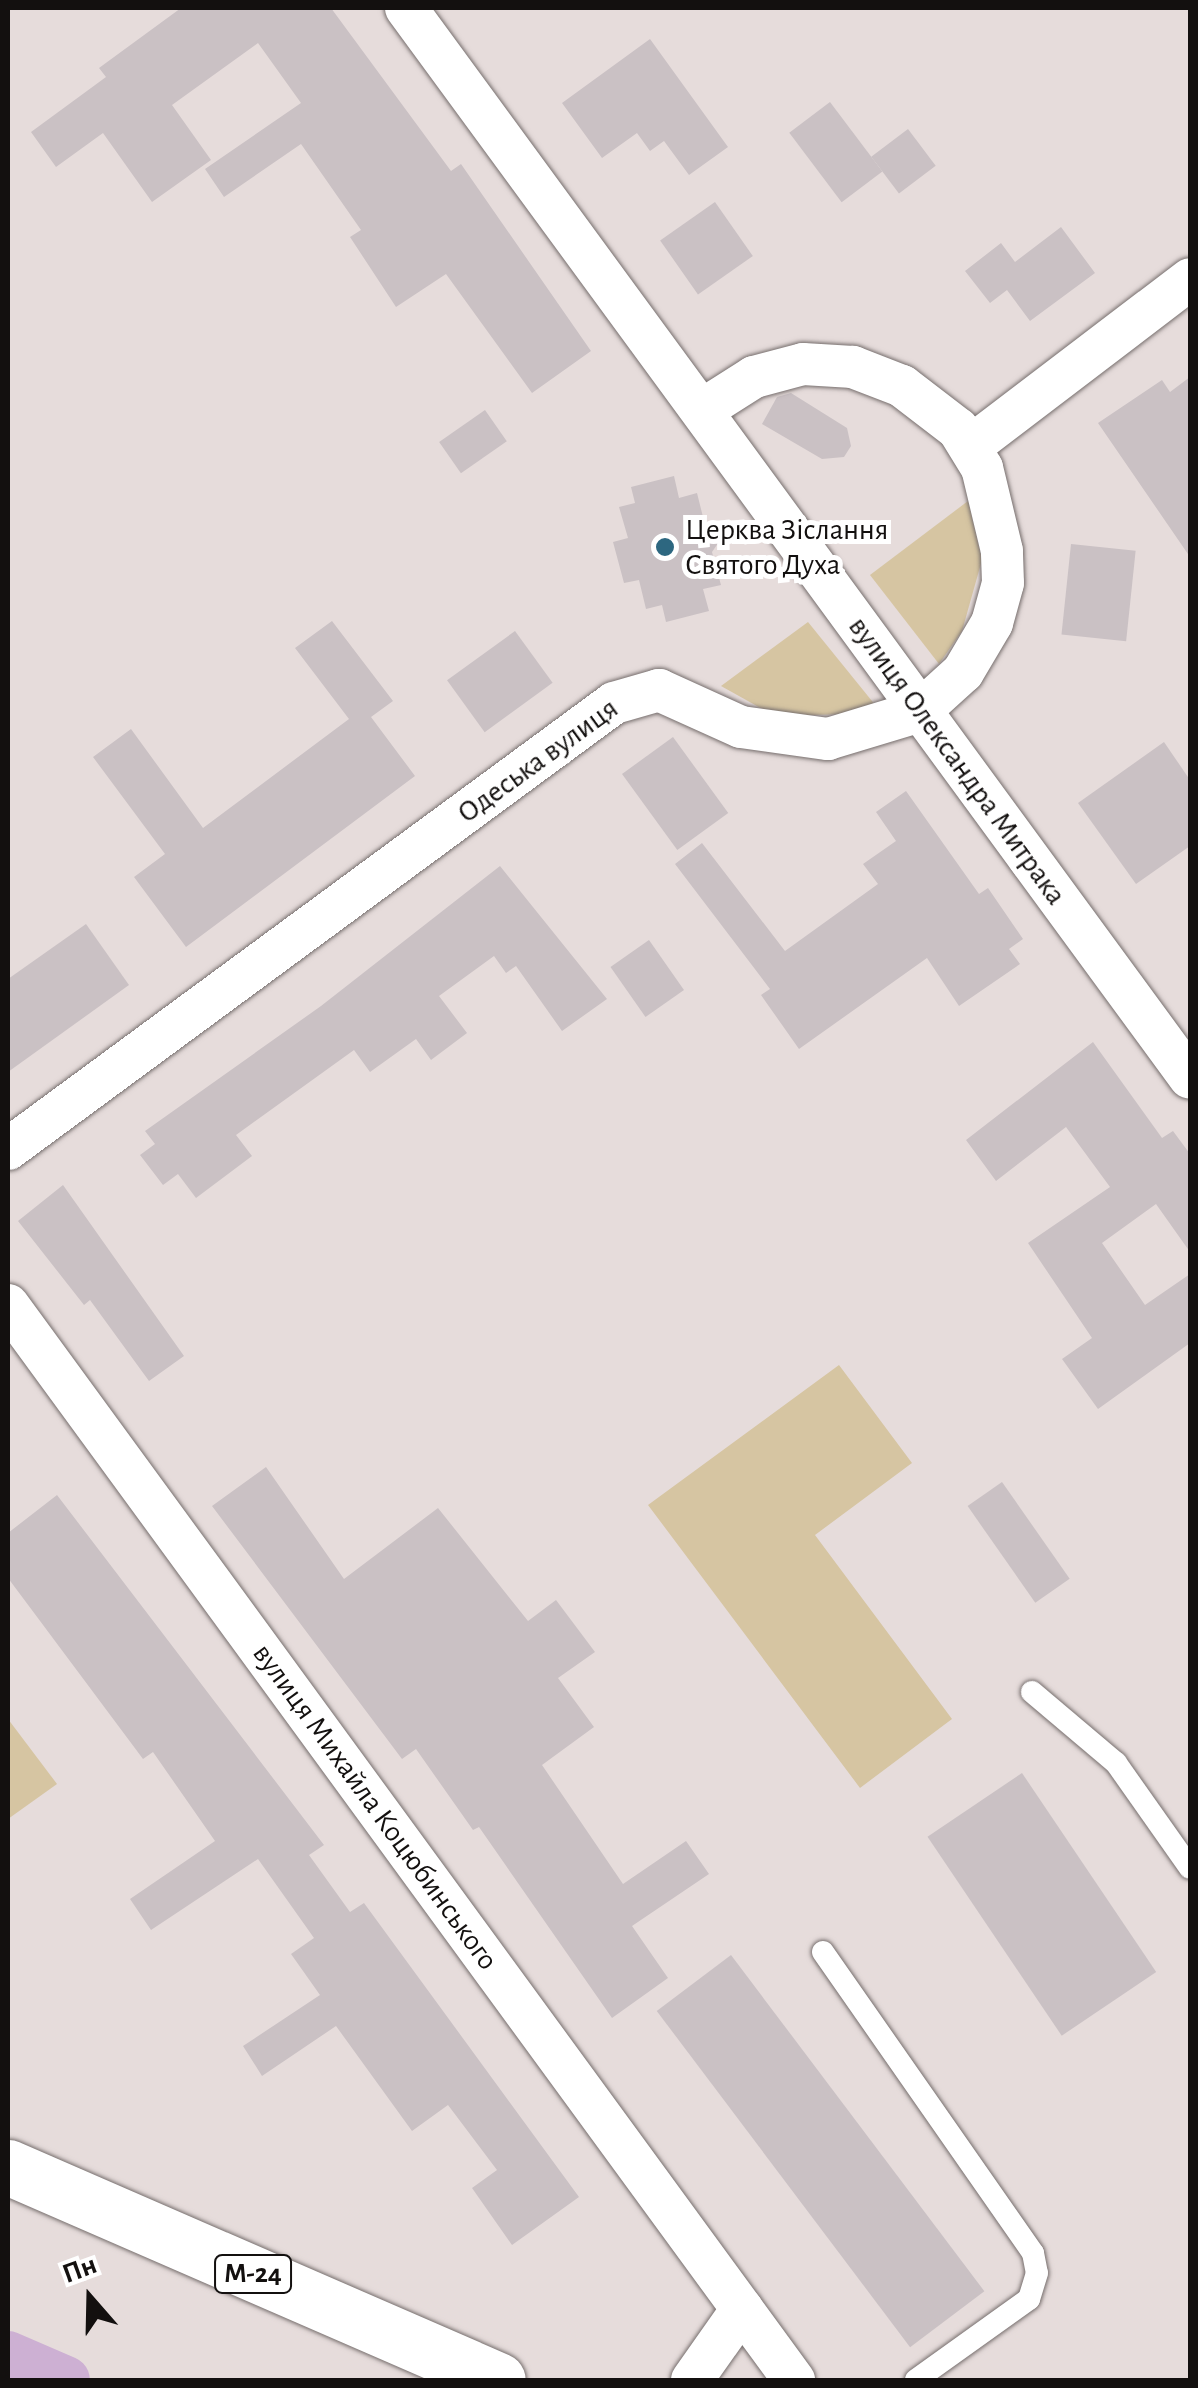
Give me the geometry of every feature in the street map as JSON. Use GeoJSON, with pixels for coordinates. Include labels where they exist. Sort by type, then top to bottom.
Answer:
{"type":"FeatureCollection","features":[{"type":"Feature","properties":{"kind":"highway","name":"М-24"},"geometry":{"type":"LineString","coordinates":[[8,2167],[498,2380]]}},
{"type":"Feature","properties":{"kind":"street","name":"вулиця Олександра Митрака"},"geometry":{"type":"LineString","coordinates":[[406,8],[1190,1078]]}},
{"type":"Feature","properties":{"kind":"street"},"geometry":{"type":"LineString","coordinates":[[971,446],[1190,279]]}},
{"type":"Feature","properties":{"kind":"street","name":"Одеська вулиця"},"geometry":{"type":"LineString","coordinates":[[8,1150],[614,703],[659,690],[741,727],[828,739],[920,711],[963,672],[992,623],[1003,583],[996,510],[971,446],[902,386],[853,367],[804,364],[754,378],[702,410]]}},
{"type":"Feature","properties":{"kind":"street","name":"вулиця Михайла Коцюбинського"},"geometry":{"type":"LineString","coordinates":[[8,1304],[794,2380]]}},
{"type":"Feature","properties":{"kind":"street"},"geometry":{"type":"LineString","coordinates":[[692,2380],[742,2308]]}},
{"type":"Feature","properties":{"kind":"lane"},"geometry":{"type":"LineString","coordinates":[[1032,1692],[1116,1764],[1190,1868]]}},
{"type":"Feature","properties":{"kind":"lane"},"geometry":{"type":"LineString","coordinates":[[823,1952],[1033,2253],[1036,2272],[1029,2299],[916,2380]]}},
{"type":"Feature","properties":{"kind":"shaded area"},"geometry":{"type":"Polygon","coordinates":[[[968,501],[982,560],[962,631],[939,664],[870,575],[968,501]]]}},
{"type":"Feature","properties":{"kind":"shaded area"},"geometry":{"type":"Polygon","coordinates":[[[808,622],[876,706],[850,714],[775,716],[721,686],[808,622]]]}},
{"type":"Feature","properties":{"kind":"shaded area"},"geometry":{"type":"Polygon","coordinates":[[[839,1365],[912,1463],[815,1535],[952,1719],[860,1788],[648,1505],[839,1365]]]}},
{"type":"Feature","properties":{"kind":"shaded area"},"geometry":{"type":"Polygon","coordinates":[[[8,1719],[57,1784],[8,1819],[8,1719]]]}},
{"type":"Feature","properties":{"kind":"building"},"geometry":{"type":"Polygon","coordinates":[[[181,8],[331,8],[451,171],[461,164],[591,351],[532,393],[446,274],[396,307],[350,237],[361,230],[301,144],[224,197],[205,169],[301,103],[258,43],[172,105],[211,160],[152,202],[103,133],[56,167],[31,132],[106,77],[99,68],[181,8]]]}},
{"type":"Feature","properties":{"kind":"building"},"geometry":{"type":"Polygon","coordinates":[[[650,39],[728,147],[689,175],[664,141],[650,151],[637,133],[602,158],[562,103],[650,39]]]}},
{"type":"Feature","properties":{"kind":"building"},"geometry":{"type":"Polygon","coordinates":[[[830,102],[882,171],[842,202],[789,133],[830,102]]]}},
{"type":"Feature","properties":{"kind":"building"},"geometry":{"type":"Polygon","coordinates":[[[908,129],[936,166],[899,193],[871,157],[908,129]]]}},
{"type":"Feature","properties":{"kind":"building"},"geometry":{"type":"Polygon","coordinates":[[[715,202],[753,256],[698,294],[660,240],[715,202]]]}},
{"type":"Feature","properties":{"kind":"building"},"geometry":{"type":"Polygon","coordinates":[[[1061,227],[1095,273],[1030,321],[1007,290],[990,303],[965,271],[1001,243],[1015,262],[1061,227]]]}},
{"type":"Feature","properties":{"kind":"building"},"geometry":{"type":"Polygon","coordinates":[[[1190,377],[1190,557],[1098,423],[1162,380],[1170,392],[1190,377]]]}},
{"type":"Feature","properties":{"kind":"building"},"geometry":{"type":"Polygon","coordinates":[[[791,393],[847,428],[851,446],[844,457],[822,459],[762,424],[777,397],[791,393]]]}},
{"type":"Feature","properties":{"kind":"building"},"geometry":{"type":"Polygon","coordinates":[[[485,410],[507,441],[461,473],[439,442],[485,410]]]}},
{"type":"Feature","properties":{"kind":"building","name":"Церква Зіслання Святого Духа"},"geometry":{"type":"Polygon","coordinates":[[[674,476],[679,498],[697,493],[705,525],[723,536],[712,552],[721,585],[703,589],[709,611],[666,622],[662,605],[646,609],[639,580],[624,583],[613,542],[628,538],[619,507],[635,503],[631,487],[674,476]]]}},
{"type":"Feature","properties":{"kind":"building"},"geometry":{"type":"Polygon","coordinates":[[[1071,544],[1136,551],[1126,641],[1061,635],[1071,544]]]}},
{"type":"Feature","properties":{"kind":"building"},"geometry":{"type":"Polygon","coordinates":[[[332,621],[393,701],[371,717],[415,776],[186,947],[134,877],[165,854],[93,757],[131,729],[203,828],[349,719],[295,648],[332,621]]]}},
{"type":"Feature","properties":{"kind":"building"},"geometry":{"type":"Polygon","coordinates":[[[515,631],[553,683],[485,732],[447,680],[515,631]]]}},
{"type":"Feature","properties":{"kind":"building"},"geometry":{"type":"Polygon","coordinates":[[[673,737],[728,813],[677,850],[622,774],[673,737]]]}},
{"type":"Feature","properties":{"kind":"building"},"geometry":{"type":"Polygon","coordinates":[[[1164,742],[1190,780],[1190,846],[1136,884],[1078,803],[1164,742]]]}},
{"type":"Feature","properties":{"kind":"building"},"geometry":{"type":"Polygon","coordinates":[[[906,791],[979,894],[988,888],[1023,939],[1009,949],[1020,964],[959,1006],[927,958],[799,1049],[761,995],[770,989],[675,864],[702,843],[785,951],[878,884],[863,864],[896,841],[876,812],[906,791]]]}},
{"type":"Feature","properties":{"kind":"building"},"geometry":{"type":"Polygon","coordinates":[[[500,866],[607,999],[562,1031],[516,966],[506,973],[494,956],[439,996],[467,1033],[431,1060],[416,1039],[370,1072],[354,1050],[236,1135],[252,1156],[196,1198],[178,1174],[163,1185],[140,1155],[155,1144],[145,1131],[321,1006],[500,866]]]}},
{"type":"Feature","properties":{"kind":"building"},"geometry":{"type":"Polygon","coordinates":[[[86,924],[129,985],[8,1072],[8,979],[86,924]]]}},
{"type":"Feature","properties":{"kind":"building"},"geometry":{"type":"Polygon","coordinates":[[[649,940],[684,990],[645,1017],[610,967],[649,940]]]}},
{"type":"Feature","properties":{"kind":"building"},"geometry":{"type":"Polygon","coordinates":[[[1093,1042],[1162,1138],[1173,1131],[1190,1154],[1190,1252],[1156,1204],[1102,1243],[1145,1305],[1190,1274],[1190,1343],[1098,1409],[1062,1359],[1092,1338],[1028,1243],[1110,1187],[1066,1127],[996,1181],[966,1140],[1093,1042]]]}},
{"type":"Feature","properties":{"kind":"building"},"geometry":{"type":"Polygon","coordinates":[[[63,1185],[184,1356],[149,1381],[90,1300],[84,1305],[18,1221],[63,1185]]]}},
{"type":"Feature","properties":{"kind":"building"},"geometry":{"type":"Polygon","coordinates":[[[266,1467],[344,1579],[438,1508],[528,1621],[556,1600],[595,1652],[558,1678],[594,1727],[542,1765],[623,1884],[686,1841],[709,1874],[632,1926],[668,1978],[612,2018],[479,1827],[473,1830],[416,1749],[402,1759],[212,1506],[266,1467]]]}},
{"type":"Feature","properties":{"kind":"building"},"geometry":{"type":"Polygon","coordinates":[[[1002,1482],[1070,1579],[1035,1603],[968,1506],[1002,1482]]]}},
{"type":"Feature","properties":{"kind":"building"},"geometry":{"type":"Polygon","coordinates":[[[57,1495],[324,1845],[309,1855],[350,1912],[364,1903],[579,2197],[512,2245],[472,2188],[497,2170],[448,2105],[412,2131],[336,2026],[262,2076],[243,2046],[320,1995],[291,1954],[314,1938],[258,1859],[151,1930],[130,1899],[215,1841],[153,1752],[143,1759],[8,1578],[8,1533],[57,1495]]]}},
{"type":"Feature","properties":{"kind":"building"},"geometry":{"type":"Polygon","coordinates":[[[1022,1773],[1156,1972],[1062,2036],[927,1837],[1022,1773]]]}},
{"type":"Feature","properties":{"kind":"building"},"geometry":{"type":"Polygon","coordinates":[[[731,1955],[984,2291],[910,2347],[657,2011],[731,1955]]]}},
{"type":"Feature","properties":{"kind":"waterway"},"geometry":{"type":"LineString","coordinates":[[8,2355],[66,2380]]}},
{"type":"Feature","properties":{"kind":"place","name":"Церква Зіслання Святого Духа"},"geometry":{"type":"Point","coordinates":[665,547]}}]}
